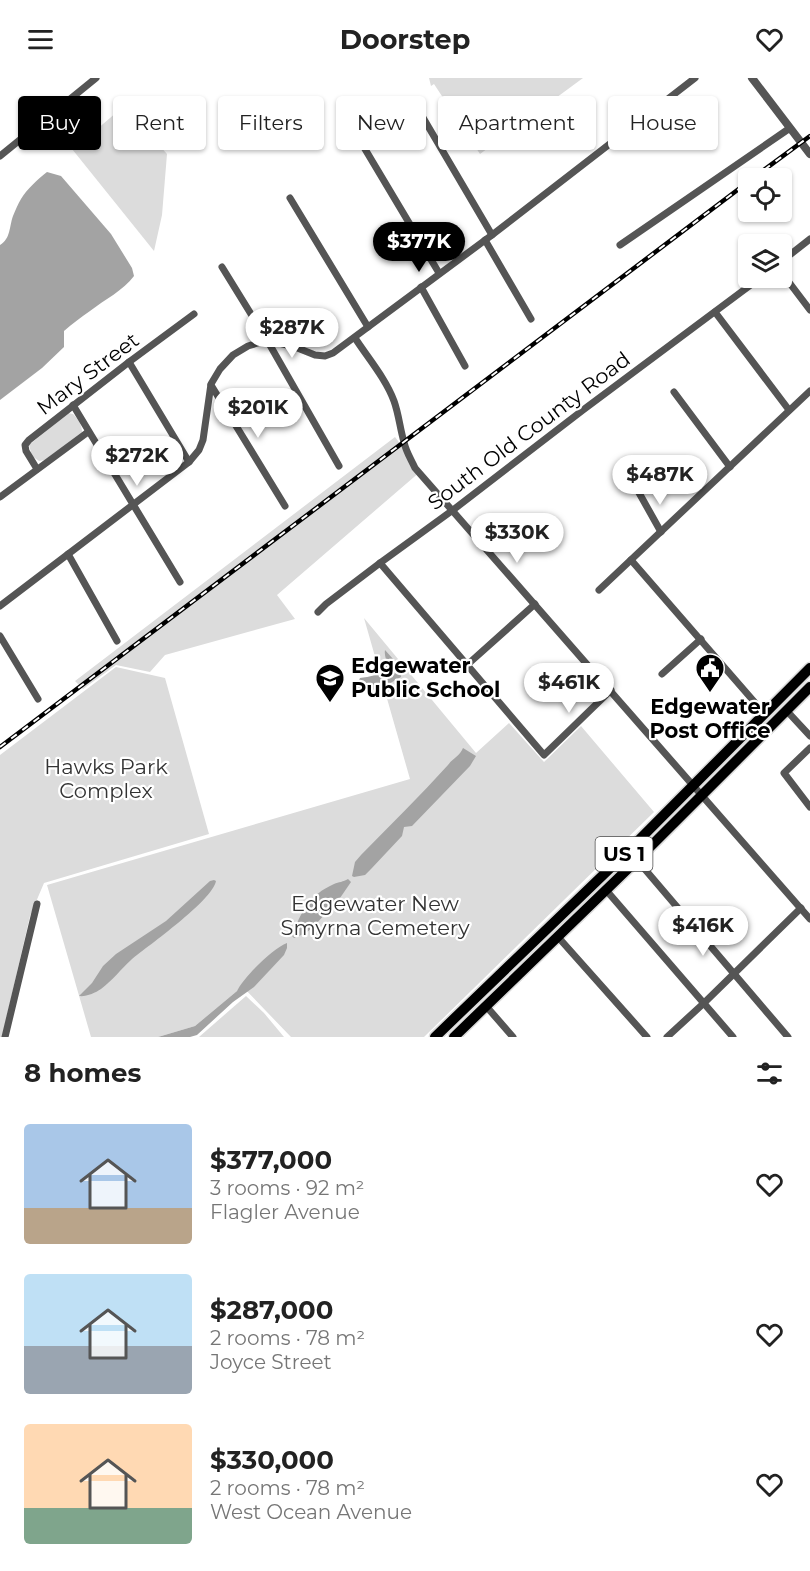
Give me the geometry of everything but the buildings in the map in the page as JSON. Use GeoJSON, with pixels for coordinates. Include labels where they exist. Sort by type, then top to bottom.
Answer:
{"type":"FeatureCollection","features":[{"type":"Feature","properties":{"kind":"main road","name":"US 1"},"geometry":{"type":"LineString","coordinates":[[435,1037],[628,851],[810,668]]}},
{"type":"Feature","properties":{"kind":"main road","name":"US 1"},"geometry":{"type":"LineString","coordinates":[[454,1037],[637,860],[810,687]]}},
{"type":"Feature","properties":{"kind":"main road"},"geometry":{"type":"LineString","coordinates":[[488,1004],[491,993],[536,948],[538,938]]}},
{"type":"Feature","properties":{"kind":"main road"},"geometry":{"type":"LineString","coordinates":[[446,1037],[468,1016],[470,1004]]}},
{"type":"Feature","properties":{"kind":"street"},"geometry":{"type":"LineString","coordinates":[[0,156],[96,78]]}},
{"type":"Feature","properties":{"kind":"street"},"geometry":{"type":"LineString","coordinates":[[0,606],[189,462],[199,450],[202,440],[210,384],[233,356],[248,346],[267,340],[315,355],[325,356],[333,353],[492,235],[695,78]]}},
{"type":"Feature","properties":{"kind":"street"},"geometry":{"type":"LineString","coordinates":[[752,78],[810,154]]}},
{"type":"Feature","properties":{"kind":"street"},"geometry":{"type":"LineString","coordinates":[[426,123],[492,235]]}},
{"type":"Feature","properties":{"kind":"street"},"geometry":{"type":"LineString","coordinates":[[620,245],[790,128]]}},
{"type":"Feature","properties":{"kind":"street"},"geometry":{"type":"LineString","coordinates":[[366,150],[440,273]]}},
{"type":"Feature","properties":{"kind":"street"},"geometry":{"type":"LineString","coordinates":[[290,198],[368,327]]}},
{"type":"Feature","properties":{"kind":"street"},"geometry":{"type":"LineString","coordinates":[[792,253],[810,239]]}},
{"type":"Feature","properties":{"kind":"street"},"geometry":{"type":"LineString","coordinates":[[485,240],[531,318]]}},
{"type":"Feature","properties":{"kind":"street"},"geometry":{"type":"LineString","coordinates":[[222,267],[339,466]]}},
{"type":"Feature","properties":{"kind":"street"},"geometry":{"type":"LineString","coordinates":[[792,286],[810,310]]}},
{"type":"Feature","properties":{"kind":"street"},"geometry":{"type":"LineString","coordinates":[[421,287],[465,366]]}},
{"type":"Feature","properties":{"kind":"street","name":"South Old County Road"},"geometry":{"type":"LineString","coordinates":[[318,612],[747,288]]}},
{"type":"Feature","properties":{"kind":"street"},"geometry":{"type":"LineString","coordinates":[[715,312],[789,410]]}},
{"type":"Feature","properties":{"kind":"street","name":"Mary Street"},"geometry":{"type":"LineString","coordinates":[[38,469],[26,451],[25,445],[29,440],[194,314]]}},
{"type":"Feature","properties":{"kind":"street"},"geometry":{"type":"LineString","coordinates":[[355,338],[389,389],[398,412],[404,442],[416,468],[810,919]]}},
{"type":"Feature","properties":{"kind":"street"},"geometry":{"type":"LineString","coordinates":[[129,363],[189,462]]}},
{"type":"Feature","properties":{"kind":"street"},"geometry":{"type":"LineString","coordinates":[[210,384],[285,506]]}},
{"type":"Feature","properties":{"kind":"street"},"geometry":{"type":"LineString","coordinates":[[599,590],[810,391]]}},
{"type":"Feature","properties":{"kind":"street"},"geometry":{"type":"LineString","coordinates":[[674,392],[730,467]]}},
{"type":"Feature","properties":{"kind":"street"},"geometry":{"type":"LineString","coordinates":[[72,405],[180,582]]}},
{"type":"Feature","properties":{"kind":"street"},"geometry":{"type":"LineString","coordinates":[[0,498],[88,432]]}},
{"type":"Feature","properties":{"kind":"street"},"geometry":{"type":"LineString","coordinates":[[638,491],[661,532]]}},
{"type":"Feature","properties":{"kind":"street"},"geometry":{"type":"LineString","coordinates":[[68,554],[117,640]]}},
{"type":"Feature","properties":{"kind":"street"},"geometry":{"type":"LineString","coordinates":[[631,560],[764,713]]}},
{"type":"Feature","properties":{"kind":"street"},"geometry":{"type":"LineString","coordinates":[[380,563],[544,755],[610,690]]}},
{"type":"Feature","properties":{"kind":"street"},"geometry":{"type":"LineString","coordinates":[[467,665],[535,604]]}},
{"type":"Feature","properties":{"kind":"street"},"geometry":{"type":"LineString","coordinates":[[0,636],[38,699]]}},
{"type":"Feature","properties":{"kind":"street"},"geometry":{"type":"LineString","coordinates":[[662,674],[701,639]]}},
{"type":"Feature","properties":{"kind":"street"},"geometry":{"type":"LineString","coordinates":[[786,710],[810,736]]}},
{"type":"Feature","properties":{"kind":"street"},"geometry":{"type":"LineString","coordinates":[[810,748],[784,773],[810,807]]}},
{"type":"Feature","properties":{"kind":"street"},"geometry":{"type":"LineString","coordinates":[[637,860],[788,1037]]}},
{"type":"Feature","properties":{"kind":"street"},"geometry":{"type":"LineString","coordinates":[[606,890],[733,1037]]}},
{"type":"Feature","properties":{"kind":"street"},"geometry":{"type":"LineString","coordinates":[[5,1037],[37,904]]}},
{"type":"Feature","properties":{"kind":"street"},"geometry":{"type":"LineString","coordinates":[[667,1037],[801,908]]}},
{"type":"Feature","properties":{"kind":"street"},"geometry":{"type":"LineString","coordinates":[[558,937],[647,1037]]}},
{"type":"Feature","properties":{"kind":"street"},"geometry":{"type":"LineString","coordinates":[[488,1004],[513,1037]]}},
{"type":"Feature","properties":{"kind":"green space"},"geometry":{"type":"Polygon","coordinates":[[[429,78],[583,78],[559,96],[442,96],[434,84],[431,86],[429,78]]]}},
{"type":"Feature","properties":{"kind":"green space"},"geometry":{"type":"Polygon","coordinates":[[[113,115],[113,150],[163,150],[167,154],[162,215],[154,251],[73,150],[101,150],[101,126],[113,115]]]}},
{"type":"Feature","properties":{"kind":"green space"},"geometry":{"type":"Polygon","coordinates":[[[68,413],[77,418],[82,432],[45,460],[39,461],[32,456],[29,445],[68,413]]]}},
{"type":"Feature","properties":{"kind":"green space"},"geometry":{"type":"Polygon","coordinates":[[[395,437],[421,471],[277,595],[295,619],[165,655],[150,672],[116,665],[83,689],[75,681],[395,437]]]}},
{"type":"Feature","properties":{"kind":"green space","name":"Edgewater New Smyrna Cemetery"},"geometry":{"type":"Polygon","coordinates":[[[364,618],[476,753],[509,723],[544,762],[581,726],[654,812],[424,1037],[291,1037],[241,985],[237,991],[195,1026],[158,1037],[91,1037],[47,885],[410,779],[364,618]]]}},
{"type":"Feature","properties":{"kind":"green space","name":"Hawks Park Complex"},"geometry":{"type":"Polygon","coordinates":[[[116,667],[165,678],[209,834],[44,883],[30,916],[2,1037],[0,1037],[0,755],[116,667]]]}},
{"type":"Feature","properties":{"kind":"green space"},"geometry":{"type":"Polygon","coordinates":[[[246,996],[284,1037],[199,1037],[246,996]]]}},
{"type":"Feature","properties":{"kind":"shaded area"},"geometry":{"type":"Polygon","coordinates":[[[47,172],[61,176],[111,234],[132,268],[134,276],[64,331],[64,347],[42,368],[0,400],[0,245],[8,236],[13,216],[21,199],[47,172]]]}},
{"type":"Feature","properties":{"kind":"shaded area"},"geometry":{"type":"Polygon","coordinates":[[[385,650],[402,669],[401,677],[385,686],[360,694],[357,684],[360,678],[376,675],[385,668],[385,650]]]}},
{"type":"Feature","properties":{"kind":"shaded area"},"geometry":{"type":"Polygon","coordinates":[[[463,748],[476,756],[470,766],[412,826],[404,827],[402,836],[365,875],[352,876],[355,862],[361,855],[463,748]]]}},
{"type":"Feature","properties":{"kind":"shaded area"},"geometry":{"type":"Polygon","coordinates":[[[348,879],[351,882],[340,898],[306,933],[294,938],[292,936],[299,919],[312,899],[325,888],[348,879]]]}},
{"type":"Feature","properties":{"kind":"shaded area"},"geometry":{"type":"Polygon","coordinates":[[[210,881],[216,881],[212,890],[204,900],[131,960],[105,986],[85,996],[79,996],[92,983],[103,966],[116,954],[166,921],[210,881]]]}},
{"type":"Feature","properties":{"kind":"shaded area"},"geometry":{"type":"Polygon","coordinates":[[[287,943],[284,955],[254,987],[233,1002],[197,1035],[158,1037],[195,1026],[237,991],[259,964],[287,943]]]}},
{"type":"Feature","properties":{"kind":"railway"},"geometry":{"type":"LineString","coordinates":[[767,168],[810,136]]}},
{"type":"Feature","properties":{"kind":"railway"},"geometry":{"type":"LineString","coordinates":[[0,747],[738,190]]}},
{"type":"Feature","properties":{"kind":"place","name":"Edgewater Post Office"},"geometry":{"type":"Point","coordinates":[710,694]}},
{"type":"Feature","properties":{"kind":"place","name":"Edgewater Public School"},"geometry":{"type":"Point","coordinates":[330,704]}}]}
